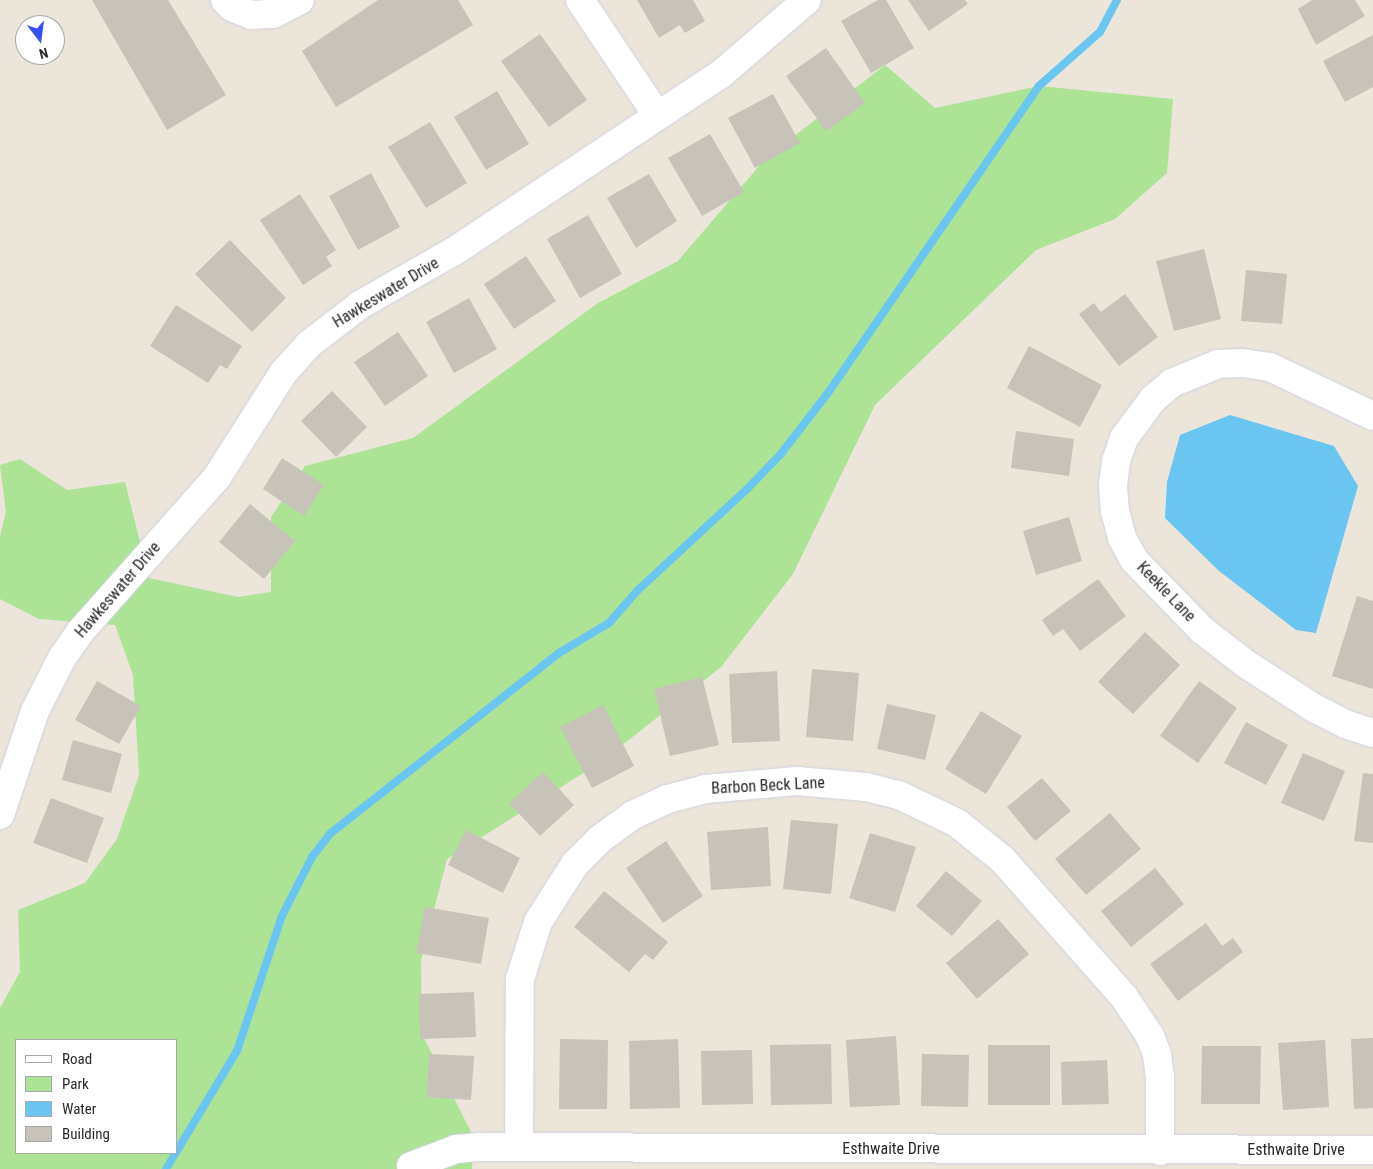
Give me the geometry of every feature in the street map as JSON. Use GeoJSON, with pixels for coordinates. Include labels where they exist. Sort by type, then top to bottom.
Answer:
{"type":"FeatureCollection","features":[{"type":"Feature","properties":{"kind":"street"},"geometry":{"type":"LineString","coordinates":[[225,0],[232,7],[251,15],[273,14],[300,0]]}},
{"type":"Feature","properties":{"kind":"street"},"geometry":{"type":"LineString","coordinates":[[580,0],[657,115]]}},
{"type":"Feature","properties":{"kind":"street","name":"Hawkeswater Drive"},"geometry":{"type":"LineString","coordinates":[[0,815],[35,711],[62,658],[80,632],[217,476],[284,372],[308,345],[360,305],[456,250],[727,69],[807,0]]}},
{"type":"Feature","properties":{"kind":"street","name":"Keekle Lane"},"geometry":{"type":"LineString","coordinates":[[1373,416],[1270,367],[1243,363],[1218,364],[1172,383],[1153,399],[1124,438],[1116,461],[1113,484],[1115,511],[1122,538],[1134,560],[1202,630],[1246,664],[1314,708],[1345,724],[1373,733]]}},
{"type":"Feature","properties":{"kind":"street","name":"Barbon Beck Lane"},"geometry":{"type":"LineString","coordinates":[[519,1146],[520,980],[538,922],[575,864],[600,838],[633,815],[668,800],[705,789],[797,780],[866,786],[901,796],[957,823],[1002,859],[1124,997],[1150,1036],[1157,1054],[1160,1077],[1160,1151]]}},
{"type":"Feature","properties":{"kind":"street","name":"Esthwaite Drive"},"geometry":{"type":"LineString","coordinates":[[412,1166],[456,1149],[519,1146],[1160,1151],[1373,1150]]}},
{"type":"Feature","properties":{"kind":"green space"},"geometry":{"type":"Polygon","coordinates":[[[885,65],[935,108],[1039,86],[1173,99],[1167,173],[1115,219],[1036,250],[875,405],[793,574],[721,667],[601,762],[447,859],[421,960],[422,1034],[472,1134],[472,1169],[0,1169],[0,1008],[20,972],[18,910],[85,883],[117,839],[139,775],[133,675],[115,625],[39,619],[0,599],[0,536],[6,512],[0,465],[20,459],[67,490],[125,482],[149,578],[238,597],[271,592],[271,517],[305,466],[413,438],[598,303],[678,261],[765,159],[885,65]]]}},
{"type":"Feature","properties":{"kind":"water"},"geometry":{"type":"Polygon","coordinates":[[[1230,415],[1334,446],[1358,486],[1316,633],[1296,630],[1219,571],[1165,518],[1167,482],[1180,435],[1230,415]]]}},
{"type":"Feature","properties":{"kind":"building"},"geometry":{"type":"Polygon","coordinates":[[[92,0],[168,0],[226,95],[167,130],[92,0]]]}},
{"type":"Feature","properties":{"kind":"building"},"geometry":{"type":"Polygon","coordinates":[[[378,0],[458,0],[473,25],[336,107],[302,51],[378,0]]]}},
{"type":"Feature","properties":{"kind":"building"},"geometry":{"type":"Polygon","coordinates":[[[637,0],[693,0],[705,21],[685,33],[680,25],[659,38],[637,0]]]}},
{"type":"Feature","properties":{"kind":"building"},"geometry":{"type":"Polygon","coordinates":[[[878,0],[886,0],[914,48],[871,73],[841,21],[878,0]]]}},
{"type":"Feature","properties":{"kind":"building"},"geometry":{"type":"Polygon","coordinates":[[[908,0],[965,0],[968,4],[929,31],[908,0]]]}},
{"type":"Feature","properties":{"kind":"building"},"geometry":{"type":"Polygon","coordinates":[[[1312,0],[1355,0],[1365,16],[1316,45],[1298,9],[1312,0]]]}},
{"type":"Feature","properties":{"kind":"building"},"geometry":{"type":"Polygon","coordinates":[[[540,34],[587,100],[549,127],[501,61],[540,34]]]}},
{"type":"Feature","properties":{"kind":"building"},"geometry":{"type":"Polygon","coordinates":[[[1373,35],[1373,87],[1345,102],[1323,61],[1373,35]]]}},
{"type":"Feature","properties":{"kind":"building"},"geometry":{"type":"Polygon","coordinates":[[[826,48],[865,103],[826,131],[786,76],[826,48]]]}},
{"type":"Feature","properties":{"kind":"building"},"geometry":{"type":"Polygon","coordinates":[[[497,91],[529,144],[486,170],[454,117],[497,91]]]}},
{"type":"Feature","properties":{"kind":"building"},"geometry":{"type":"Polygon","coordinates":[[[773,94],[800,143],[755,168],[728,118],[773,94]]]}},
{"type":"Feature","properties":{"kind":"building"},"geometry":{"type":"Polygon","coordinates":[[[430,122],[467,183],[426,208],[388,147],[430,122]]]}},
{"type":"Feature","properties":{"kind":"building"},"geometry":{"type":"Polygon","coordinates":[[[710,134],[744,192],[702,216],[668,158],[710,134]]]}},
{"type":"Feature","properties":{"kind":"building"},"geometry":{"type":"Polygon","coordinates":[[[371,173],[400,227],[358,250],[329,196],[371,173]]]}},
{"type":"Feature","properties":{"kind":"building"},"geometry":{"type":"Polygon","coordinates":[[[649,174],[677,221],[636,248],[607,198],[649,174]]]}},
{"type":"Feature","properties":{"kind":"building"},"geometry":{"type":"Polygon","coordinates":[[[300,194],[336,250],[326,257],[332,266],[303,285],[260,220],[300,194]]]}},
{"type":"Feature","properties":{"kind":"building"},"geometry":{"type":"Polygon","coordinates":[[[588,215],[622,274],[580,298],[547,239],[588,215]]]}},
{"type":"Feature","properties":{"kind":"building"},"geometry":{"type":"Polygon","coordinates":[[[230,240],[286,298],[252,332],[195,274],[230,240]]]}},
{"type":"Feature","properties":{"kind":"building"},"geometry":{"type":"Polygon","coordinates":[[[1204,249],[1221,319],[1174,331],[1156,261],[1204,249]]]}},
{"type":"Feature","properties":{"kind":"building"},"geometry":{"type":"Polygon","coordinates":[[[526,256],[556,301],[514,329],[484,284],[526,256]]]}},
{"type":"Feature","properties":{"kind":"building"},"geometry":{"type":"Polygon","coordinates":[[[1246,270],[1287,274],[1282,324],[1241,321],[1246,270]]]}},
{"type":"Feature","properties":{"kind":"building"},"geometry":{"type":"Polygon","coordinates":[[[1125,294],[1158,337],[1119,366],[1079,314],[1094,303],[1101,312],[1125,294]]]}},
{"type":"Feature","properties":{"kind":"building"},"geometry":{"type":"Polygon","coordinates":[[[469,298],[497,349],[454,373],[426,322],[469,298]]]}},
{"type":"Feature","properties":{"kind":"building"},"geometry":{"type":"Polygon","coordinates":[[[176,305],[242,346],[227,369],[220,365],[208,383],[150,346],[176,305]]]}},
{"type":"Feature","properties":{"kind":"building"},"geometry":{"type":"Polygon","coordinates":[[[398,332],[428,376],[385,406],[354,362],[398,332]]]}},
{"type":"Feature","properties":{"kind":"building"},"geometry":{"type":"Polygon","coordinates":[[[1029,346],[1102,385],[1080,427],[1007,388],[1029,346]]]}},
{"type":"Feature","properties":{"kind":"building"},"geometry":{"type":"Polygon","coordinates":[[[332,391],[367,427],[336,457],[301,421],[332,391]]]}},
{"type":"Feature","properties":{"kind":"building"},"geometry":{"type":"Polygon","coordinates":[[[1016,431],[1074,439],[1069,476],[1011,468],[1016,431]]]}},
{"type":"Feature","properties":{"kind":"building"},"geometry":{"type":"Polygon","coordinates":[[[282,458],[324,485],[304,516],[263,489],[282,458]]]}},
{"type":"Feature","properties":{"kind":"building"},"geometry":{"type":"Polygon","coordinates":[[[250,504],[295,541],[264,579],[219,542],[250,504]]]}},
{"type":"Feature","properties":{"kind":"building"},"geometry":{"type":"Polygon","coordinates":[[[1069,517],[1082,561],[1036,575],[1023,531],[1069,517]]]}},
{"type":"Feature","properties":{"kind":"building"},"geometry":{"type":"Polygon","coordinates":[[[1098,579],[1126,616],[1080,651],[1063,629],[1053,636],[1042,620],[1098,579]]]}},
{"type":"Feature","properties":{"kind":"building"},"geometry":{"type":"Polygon","coordinates":[[[1357,596],[1373,601],[1373,689],[1332,676],[1357,596]]]}},
{"type":"Feature","properties":{"kind":"building"},"geometry":{"type":"Polygon","coordinates":[[[1145,632],[1180,665],[1133,714],[1098,682],[1145,632]]]}},
{"type":"Feature","properties":{"kind":"building"},"geometry":{"type":"Polygon","coordinates":[[[812,669],[859,673],[853,741],[806,737],[812,669]]]}},
{"type":"Feature","properties":{"kind":"building"},"geometry":{"type":"Polygon","coordinates":[[[777,671],[780,741],[732,743],[729,674],[777,671]]]}},
{"type":"Feature","properties":{"kind":"building"},"geometry":{"type":"Polygon","coordinates":[[[702,677],[719,745],[670,756],[654,689],[702,677]]]}},
{"type":"Feature","properties":{"kind":"building"},"geometry":{"type":"Polygon","coordinates":[[[97,681],[141,706],[119,744],[75,720],[97,681]]]}},
{"type":"Feature","properties":{"kind":"building"},"geometry":{"type":"Polygon","coordinates":[[[1199,681],[1237,708],[1198,763],[1160,736],[1199,681]]]}},
{"type":"Feature","properties":{"kind":"building"},"geometry":{"type":"Polygon","coordinates":[[[887,704],[936,715],[925,760],[877,749],[887,704]]]}},
{"type":"Feature","properties":{"kind":"building"},"geometry":{"type":"Polygon","coordinates":[[[603,705],[634,766],[592,788],[560,727],[603,705]]]}},
{"type":"Feature","properties":{"kind":"building"},"geometry":{"type":"Polygon","coordinates":[[[981,711],[1022,736],[986,794],[945,769],[981,711]]]}},
{"type":"Feature","properties":{"kind":"building"},"geometry":{"type":"Polygon","coordinates":[[[1246,722],[1288,745],[1266,785],[1224,763],[1246,722]]]}},
{"type":"Feature","properties":{"kind":"building"},"geometry":{"type":"Polygon","coordinates":[[[73,740],[122,754],[111,793],[62,780],[73,740]]]}},
{"type":"Feature","properties":{"kind":"building"},"geometry":{"type":"Polygon","coordinates":[[[1303,753],[1345,771],[1324,821],[1281,803],[1303,753]]]}},
{"type":"Feature","properties":{"kind":"building"},"geometry":{"type":"Polygon","coordinates":[[[543,772],[574,805],[540,836],[509,803],[543,772]]]}},
{"type":"Feature","properties":{"kind":"building"},"geometry":{"type":"Polygon","coordinates":[[[1363,773],[1373,774],[1373,843],[1354,841],[1363,773]]]}},
{"type":"Feature","properties":{"kind":"building"},"geometry":{"type":"Polygon","coordinates":[[[1042,778],[1071,811],[1035,841],[1007,807],[1042,778]]]}},
{"type":"Feature","properties":{"kind":"building"},"geometry":{"type":"Polygon","coordinates":[[[51,798],[104,818],[87,863],[33,843],[51,798]]]}},
{"type":"Feature","properties":{"kind":"building"},"geometry":{"type":"Polygon","coordinates":[[[1110,813],[1141,849],[1086,895],[1055,859],[1110,813]]]}},
{"type":"Feature","properties":{"kind":"building"},"geometry":{"type":"Polygon","coordinates":[[[791,820],[838,824],[831,894],[783,889],[791,820]]]}},
{"type":"Feature","properties":{"kind":"building"},"geometry":{"type":"Polygon","coordinates":[[[768,827],[771,886],[711,890],[707,832],[768,827]]]}},
{"type":"Feature","properties":{"kind":"building"},"geometry":{"type":"Polygon","coordinates":[[[466,830],[520,858],[503,893],[448,865],[466,830]]]}},
{"type":"Feature","properties":{"kind":"building"},"geometry":{"type":"Polygon","coordinates":[[[870,833],[916,847],[895,912],[849,898],[870,833]]]}},
{"type":"Feature","properties":{"kind":"building"},"geometry":{"type":"Polygon","coordinates":[[[666,841],[703,896],[663,923],[626,868],[666,841]]]}},
{"type":"Feature","properties":{"kind":"building"},"geometry":{"type":"Polygon","coordinates":[[[1155,868],[1184,904],[1131,947],[1101,911],[1155,868]]]}},
{"type":"Feature","properties":{"kind":"building"},"geometry":{"type":"Polygon","coordinates":[[[946,871],[982,901],[952,936],[916,906],[946,871]]]}},
{"type":"Feature","properties":{"kind":"building"},"geometry":{"type":"Polygon","coordinates":[[[604,891],[668,942],[653,960],[645,954],[629,972],[574,927],[604,891]]]}},
{"type":"Feature","properties":{"kind":"building"},"geometry":{"type":"Polygon","coordinates":[[[425,907],[489,918],[481,964],[416,953],[425,907]]]}},
{"type":"Feature","properties":{"kind":"building"},"geometry":{"type":"Polygon","coordinates":[[[998,919],[1029,954],[977,999],[946,963],[998,919]]]}},
{"type":"Feature","properties":{"kind":"building"},"geometry":{"type":"Polygon","coordinates":[[[1206,923],[1222,946],[1233,938],[1243,952],[1178,1001],[1150,964],[1206,923]]]}},
{"type":"Feature","properties":{"kind":"building"},"geometry":{"type":"Polygon","coordinates":[[[474,992],[476,1037],[420,1039],[419,994],[474,992]]]}},
{"type":"Feature","properties":{"kind":"building"},"geometry":{"type":"Polygon","coordinates":[[[896,1036],[900,1105],[850,1107],[846,1040],[896,1036]]]}},
{"type":"Feature","properties":{"kind":"building"},"geometry":{"type":"Polygon","coordinates":[[[1373,1038],[1373,1108],[1354,1109],[1351,1039],[1373,1038]]]}},
{"type":"Feature","properties":{"kind":"building"},"geometry":{"type":"Polygon","coordinates":[[[560,1039],[608,1040],[607,1109],[559,1109],[560,1039]]]}},
{"type":"Feature","properties":{"kind":"building"},"geometry":{"type":"Polygon","coordinates":[[[678,1039],[680,1108],[630,1109],[629,1041],[678,1039]]]}},
{"type":"Feature","properties":{"kind":"building"},"geometry":{"type":"Polygon","coordinates":[[[1325,1040],[1329,1107],[1283,1110],[1278,1043],[1325,1040]]]}},
{"type":"Feature","properties":{"kind":"building"},"geometry":{"type":"Polygon","coordinates":[[[831,1044],[832,1104],[771,1105],[770,1045],[831,1044]]]}},
{"type":"Feature","properties":{"kind":"building"},"geometry":{"type":"Polygon","coordinates":[[[988,1045],[1050,1045],[1050,1105],[988,1105],[988,1045]]]}},
{"type":"Feature","properties":{"kind":"building"},"geometry":{"type":"Polygon","coordinates":[[[1202,1046],[1261,1046],[1260,1104],[1201,1104],[1202,1046]]]}},
{"type":"Feature","properties":{"kind":"building"},"geometry":{"type":"Polygon","coordinates":[[[752,1050],[753,1104],[702,1105],[701,1051],[752,1050]]]}},
{"type":"Feature","properties":{"kind":"building"},"geometry":{"type":"Polygon","coordinates":[[[429,1054],[474,1056],[471,1100],[427,1097],[429,1054]]]}},
{"type":"Feature","properties":{"kind":"building"},"geometry":{"type":"Polygon","coordinates":[[[922,1054],[969,1055],[968,1107],[921,1106],[922,1054]]]}},
{"type":"Feature","properties":{"kind":"building"},"geometry":{"type":"Polygon","coordinates":[[[1107,1060],[1109,1104],[1062,1105],[1061,1062],[1107,1060]]]}},
{"type":"Feature","properties":{"kind":"waterway"},"geometry":{"type":"LineString","coordinates":[[178,1149],[237,1051],[282,916],[312,857],[331,833],[559,653],[609,623],[638,590],[747,489],[780,455],[828,393],[1039,86],[1100,32],[1117,0]]}},
{"type":"Feature","properties":{"kind":"waterway"},"geometry":{"type":"LineString","coordinates":[[166,1169],[175,1154]]}}]}
